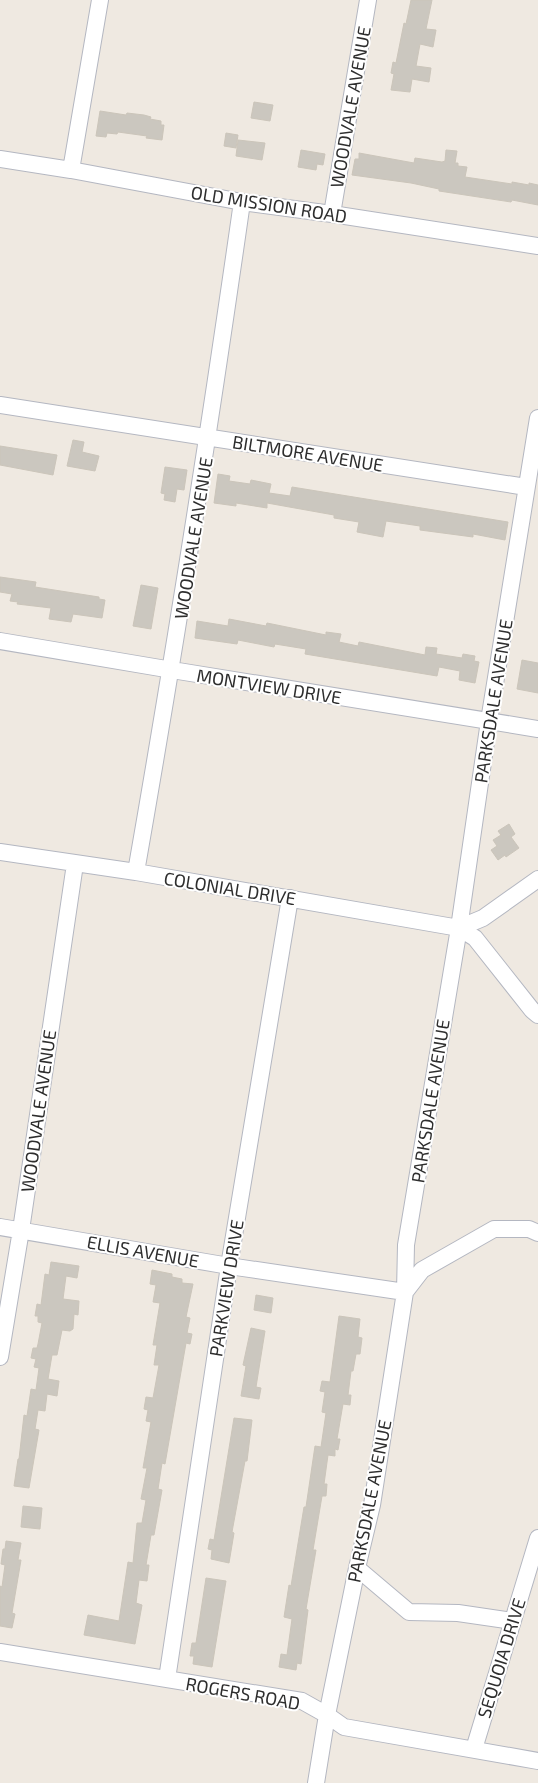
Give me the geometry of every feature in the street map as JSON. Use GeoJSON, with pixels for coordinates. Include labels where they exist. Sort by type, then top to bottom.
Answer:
{"type":"FeatureCollection","features":[{"type":"Feature","properties":{"kind":"street"},"geometry":{"type":"LineString","coordinates":[[71,170],[100,0]]}},
{"type":"Feature","properties":{"kind":"street","name":"WOODVALE AVENUE"},"geometry":{"type":"LineString","coordinates":[[332,214],[368,0]]}},
{"type":"Feature","properties":{"kind":"street","name":"OLD MISSION ROAD"},"geometry":{"type":"LineString","coordinates":[[0,159],[71,170],[242,202],[538,246]]}},
{"type":"Feature","properties":{"kind":"street","name":"WOODVALE AVENUE"},"geometry":{"type":"LineString","coordinates":[[136,872],[172,670],[242,202]]}},
{"type":"Feature","properties":{"kind":"street","name":"BILTMORE AVENUE"},"geometry":{"type":"LineString","coordinates":[[0,406],[526,488]]}},
{"type":"Feature","properties":{"kind":"street","name":"PARKSDALE AVENUE"},"geometry":{"type":"LineString","coordinates":[[316,1783],[327,1715],[372,1505],[405,1292],[406,1245],[459,928],[489,721],[538,418]]}},
{"type":"Feature","properties":{"kind":"street","name":"MONTVIEW DRIVE"},"geometry":{"type":"LineString","coordinates":[[0,641],[538,729]]}},
{"type":"Feature","properties":{"kind":"street","name":"COLONIAL DRIVE"},"geometry":{"type":"LineString","coordinates":[[0,852],[136,872],[459,928]]}},
{"type":"Feature","properties":{"kind":"street","name":"WOODVALE AVENUE"},"geometry":{"type":"LineString","coordinates":[[0,1357],[21,1230],[75,864]]}},
{"type":"Feature","properties":{"kind":"street"},"geometry":{"type":"LineString","coordinates":[[459,928],[483,918],[538,879]]}},
{"type":"Feature","properties":{"kind":"street","name":"PARKVIEW DRIVE"},"geometry":{"type":"LineString","coordinates":[[167,1679],[229,1266],[290,898]]}},
{"type":"Feature","properties":{"kind":"street"},"geometry":{"type":"LineString","coordinates":[[459,928],[475,938],[538,1015]]}},
{"type":"Feature","properties":{"kind":"street","name":"ELLIS AVENUE"},"geometry":{"type":"LineString","coordinates":[[0,1227],[229,1266],[405,1292]]}},
{"type":"Feature","properties":{"kind":"street"},"geometry":{"type":"LineString","coordinates":[[405,1292],[422,1270],[494,1229],[529,1229],[538,1233]]}},
{"type":"Feature","properties":{"kind":"street","name":"SEQUOIA DRIVE"},"geometry":{"type":"LineString","coordinates":[[474,1749],[538,1538]]}},
{"type":"Feature","properties":{"kind":"street"},"geometry":{"type":"LineString","coordinates":[[357,1568],[408,1612],[458,1613],[513,1621]]}},
{"type":"Feature","properties":{"kind":"street","name":"ROGERS ROAD"},"geometry":{"type":"LineString","coordinates":[[0,1652],[302,1701],[344,1727],[538,1760]]}},
{"type":"Feature","properties":{"kind":"building"},"geometry":{"type":"Polygon","coordinates":[[[411,0],[432,0],[426,29],[436,30],[433,47],[420,44],[416,66],[431,68],[429,82],[412,79],[410,92],[391,90],[394,74],[391,73],[393,62],[396,63],[411,0]]]}},
{"type":"Feature","properties":{"kind":"building"},"geometry":{"type":"Polygon","coordinates":[[[254,102],[273,105],[270,121],[251,118],[254,102]]]}},
{"type":"Feature","properties":{"kind":"building"},"geometry":{"type":"Polygon","coordinates":[[[100,111],[126,115],[127,113],[144,115],[151,117],[150,119],[161,121],[161,125],[164,125],[162,140],[118,132],[117,134],[107,133],[106,137],[96,136],[100,111]]]}},
{"type":"Feature","properties":{"kind":"building"},"geometry":{"type":"Polygon","coordinates":[[[226,133],[238,135],[236,148],[224,146],[226,133]]]}},
{"type":"Feature","properties":{"kind":"building"},"geometry":{"type":"Polygon","coordinates":[[[238,140],[265,143],[262,160],[236,156],[238,140]]]}},
{"type":"Feature","properties":{"kind":"building"},"geometry":{"type":"Polygon","coordinates":[[[301,150],[325,154],[323,165],[317,164],[316,170],[298,167],[301,150]]]}},
{"type":"Feature","properties":{"kind":"building"},"geometry":{"type":"Polygon","coordinates":[[[446,150],[457,151],[455,163],[458,163],[458,166],[467,167],[465,177],[512,184],[512,182],[538,185],[538,205],[439,191],[439,189],[411,183],[352,175],[355,159],[359,159],[359,153],[414,163],[415,158],[445,161],[446,150]]]}},
{"type":"Feature","properties":{"kind":"building"},"geometry":{"type":"Polygon","coordinates":[[[73,440],[84,442],[82,452],[99,456],[95,471],[67,466],[73,440]]]}},
{"type":"Feature","properties":{"kind":"building"},"geometry":{"type":"Polygon","coordinates":[[[0,446],[57,455],[53,475],[0,465],[0,446]]]}},
{"type":"Feature","properties":{"kind":"building"},"geometry":{"type":"Polygon","coordinates":[[[165,467],[187,470],[184,490],[177,489],[175,502],[164,500],[165,494],[161,493],[165,467]]]}},
{"type":"Feature","properties":{"kind":"building"},"geometry":{"type":"Polygon","coordinates":[[[218,474],[230,476],[229,481],[250,484],[251,480],[271,484],[269,493],[290,496],[292,487],[508,522],[505,540],[473,534],[473,537],[420,530],[420,526],[386,521],[383,537],[357,532],[359,522],[334,518],[334,515],[267,503],[267,508],[236,503],[236,506],[214,503],[218,474]]]}},
{"type":"Feature","properties":{"kind":"building"},"geometry":{"type":"Polygon","coordinates":[[[0,577],[36,582],[35,587],[99,597],[99,599],[105,600],[102,618],[73,614],[71,622],[49,619],[51,608],[17,604],[18,602],[10,601],[12,594],[0,592],[0,577]]]}},
{"type":"Feature","properties":{"kind":"building"},"geometry":{"type":"Polygon","coordinates":[[[141,585],[158,588],[151,629],[133,626],[141,585]]]}},
{"type":"Feature","properties":{"kind":"building"},"geometry":{"type":"Polygon","coordinates":[[[229,619],[266,626],[267,623],[326,635],[326,632],[341,634],[339,642],[358,646],[359,642],[425,655],[426,647],[437,648],[436,654],[462,658],[463,654],[475,656],[474,661],[479,662],[475,683],[459,680],[460,671],[439,667],[437,676],[305,654],[306,649],[275,644],[274,647],[238,640],[237,644],[195,638],[197,621],[228,626],[229,619]]]}},
{"type":"Feature","properties":{"kind":"building"},"geometry":{"type":"Polygon","coordinates":[[[522,660],[538,663],[538,693],[517,689],[522,660]]]}},
{"type":"Feature","properties":{"kind":"building"},"geometry":{"type":"Polygon","coordinates":[[[509,824],[515,834],[511,837],[519,848],[498,860],[491,850],[497,846],[493,840],[501,835],[498,831],[509,824]]]}},
{"type":"Feature","properties":{"kind":"building"},"geometry":{"type":"Polygon","coordinates":[[[51,1262],[79,1266],[77,1278],[66,1276],[63,1299],[79,1301],[78,1315],[74,1314],[73,1329],[70,1331],[62,1330],[57,1355],[52,1355],[48,1379],[59,1381],[57,1396],[47,1394],[45,1411],[38,1410],[35,1429],[39,1430],[29,1488],[14,1486],[24,1415],[27,1416],[31,1389],[36,1390],[39,1368],[34,1367],[36,1359],[31,1358],[33,1348],[37,1348],[42,1323],[38,1322],[38,1316],[35,1316],[37,1304],[41,1305],[45,1274],[49,1275],[51,1262]]]}},
{"type":"Feature","properties":{"kind":"building"},"geometry":{"type":"Polygon","coordinates":[[[152,1270],[172,1274],[172,1277],[182,1279],[182,1283],[193,1284],[186,1317],[190,1318],[187,1333],[192,1334],[190,1344],[186,1343],[165,1464],[162,1463],[158,1489],[162,1490],[154,1535],[151,1535],[146,1565],[149,1565],[147,1581],[139,1580],[136,1603],[142,1605],[135,1644],[84,1635],[88,1615],[119,1621],[128,1562],[133,1563],[137,1523],[142,1523],[146,1500],[141,1499],[147,1468],[143,1468],[151,1422],[146,1421],[148,1410],[144,1409],[146,1397],[153,1398],[159,1365],[154,1365],[157,1345],[153,1345],[160,1303],[153,1302],[156,1285],[150,1284],[152,1270]]]}},
{"type":"Feature","properties":{"kind":"building"},"geometry":{"type":"Polygon","coordinates":[[[256,1295],[273,1298],[271,1313],[254,1310],[256,1295]]]}},
{"type":"Feature","properties":{"kind":"building"},"geometry":{"type":"Polygon","coordinates":[[[339,1316],[360,1319],[358,1337],[362,1338],[360,1354],[356,1354],[353,1371],[351,1371],[348,1395],[351,1395],[350,1405],[343,1404],[337,1439],[340,1439],[338,1450],[335,1449],[335,1456],[328,1455],[324,1484],[327,1484],[326,1496],[322,1496],[313,1550],[316,1550],[306,1609],[308,1610],[301,1664],[297,1663],[296,1670],[279,1667],[281,1654],[287,1655],[292,1619],[284,1617],[304,1507],[306,1507],[315,1446],[321,1447],[326,1413],[322,1412],[325,1392],[320,1391],[322,1381],[330,1382],[339,1316]]]}},
{"type":"Feature","properties":{"kind":"building"},"geometry":{"type":"Polygon","coordinates":[[[251,1328],[265,1331],[256,1387],[261,1388],[259,1399],[241,1396],[246,1366],[243,1365],[251,1328]]]}},
{"type":"Feature","properties":{"kind":"building"},"geometry":{"type":"Polygon","coordinates":[[[234,1418],[252,1420],[247,1461],[245,1461],[232,1532],[234,1533],[229,1563],[211,1559],[212,1550],[208,1549],[210,1539],[214,1540],[234,1418]]]}},
{"type":"Feature","properties":{"kind":"building"},"geometry":{"type":"Polygon","coordinates":[[[23,1506],[42,1508],[40,1529],[21,1527],[23,1506]]]}},
{"type":"Feature","properties":{"kind":"building"},"geometry":{"type":"Polygon","coordinates":[[[6,1541],[21,1543],[18,1560],[21,1560],[12,1613],[15,1614],[12,1628],[0,1626],[0,1586],[2,1587],[5,1565],[1,1564],[6,1541]]]}},
{"type":"Feature","properties":{"kind":"building"},"geometry":{"type":"Polygon","coordinates":[[[206,1578],[226,1581],[212,1667],[193,1664],[194,1656],[190,1656],[192,1643],[196,1643],[206,1578]]]}}]}
